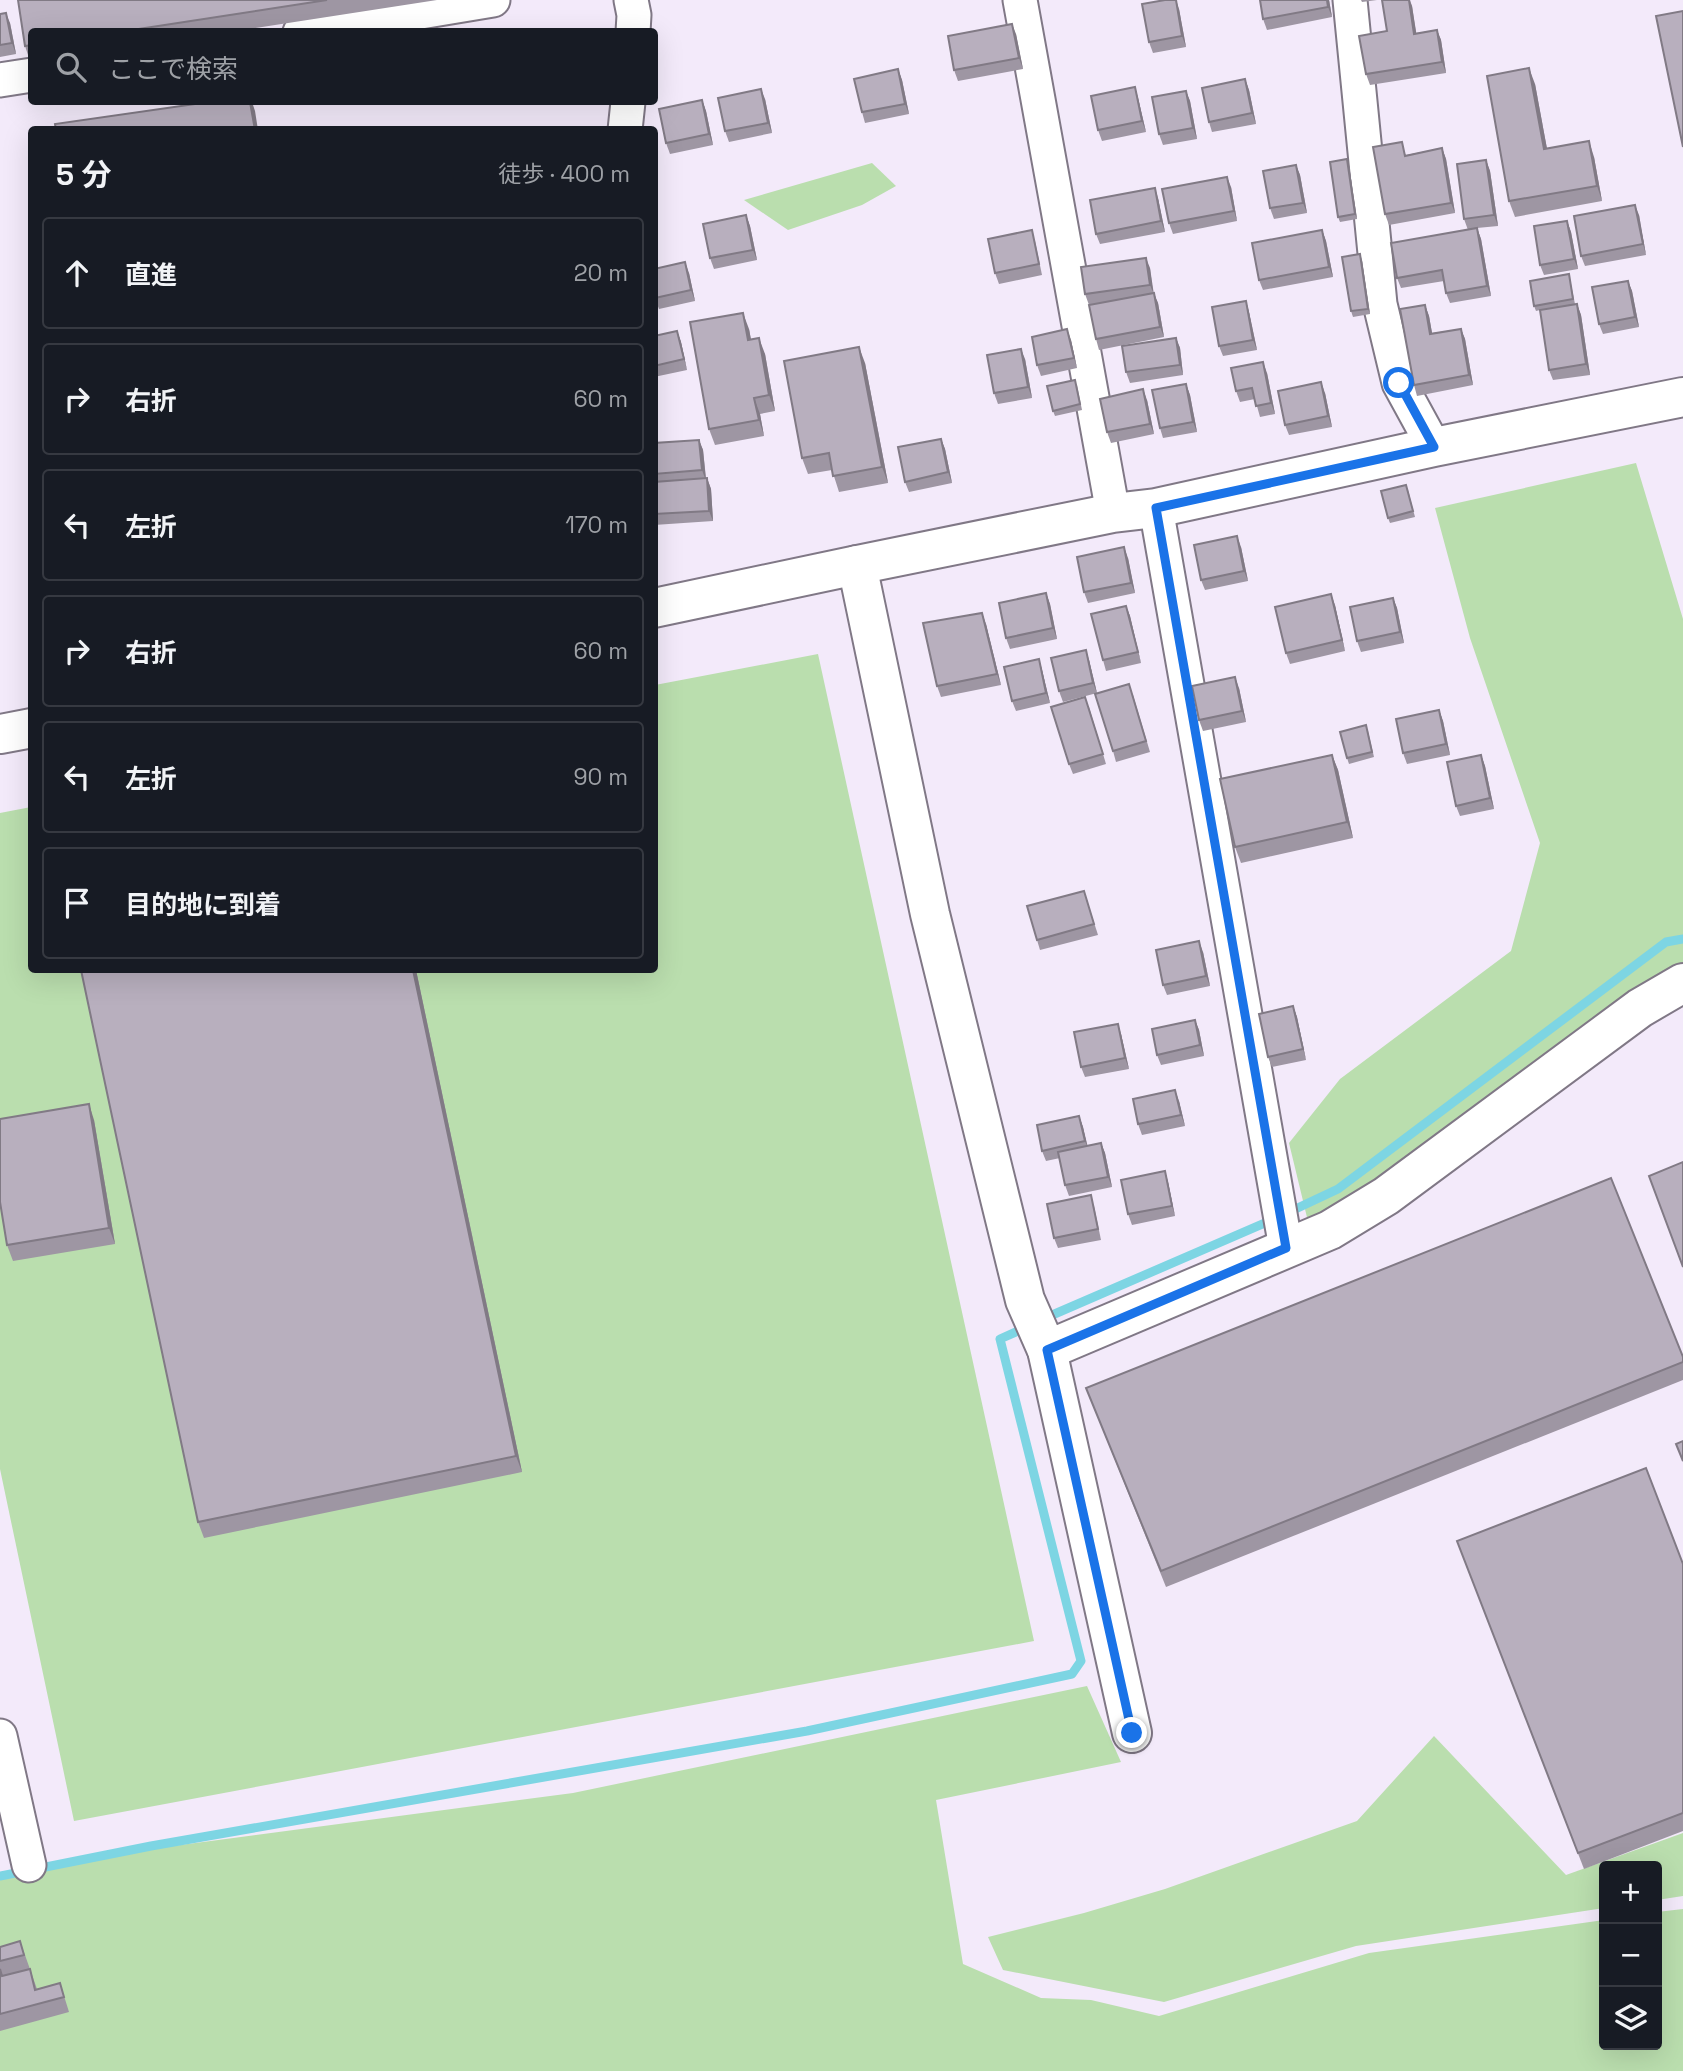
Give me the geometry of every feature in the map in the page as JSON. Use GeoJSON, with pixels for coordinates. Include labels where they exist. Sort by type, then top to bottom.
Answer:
{"type":"FeatureCollection","features":[{"type":"Feature","properties":{"kind":"street"},"geometry":{"type":"LineString","coordinates":[[324,28],[494,0]]}},
{"type":"Feature","properties":{"kind":"street"},"geometry":{"type":"LineString","coordinates":[[631,0],[633,28]]}},
{"type":"Feature","properties":{"kind":"street"},"geometry":{"type":"LineString","coordinates":[[1020,0],[1113,513]]}},
{"type":"Feature","properties":{"kind":"street"},"geometry":{"type":"LineString","coordinates":[[1350,0],[1380,304],[1399,383],[1434,447]]}},
{"type":"Feature","properties":{"kind":"street"},"geometry":{"type":"LineString","coordinates":[[0,80],[28,76]]}},
{"type":"Feature","properties":{"kind":"street"},"geometry":{"type":"LineString","coordinates":[[625,126],[628,105]]}},
{"type":"Feature","properties":{"kind":"street"},"geometry":{"type":"LineString","coordinates":[[658,607],[1113,513],[1156,508],[1434,447],[1683,397]]}},
{"type":"Feature","properties":{"kind":"street"},"geometry":{"type":"LineString","coordinates":[[1156,508],[1286,1248]]}},
{"type":"Feature","properties":{"kind":"street"},"geometry":{"type":"LineString","coordinates":[[858,565],[930,914],[1026,1300],[1047,1350],[1132,1733]]}},
{"type":"Feature","properties":{"kind":"street"},"geometry":{"type":"LineString","coordinates":[[0,734],[28,729]]}},
{"type":"Feature","properties":{"kind":"street"},"geometry":{"type":"LineString","coordinates":[[1047,1350],[1330,1230],[1386,1196],[1640,1008],[1683,984]]}},
{"type":"Feature","properties":{"kind":"street"},"geometry":{"type":"LineString","coordinates":[[0,1736],[29,1865]]}},
{"type":"Feature","properties":{"kind":"green space"},"geometry":{"type":"Polygon","coordinates":[[[872,163],[896,186],[862,205],[788,230],[744,200],[872,163]]]}},
{"type":"Feature","properties":{"kind":"green space"},"geometry":{"type":"Polygon","coordinates":[[[1636,463],[1683,619],[1683,981],[1312,1238],[1289,1143],[1340,1079],[1511,951],[1540,843],[1470,638],[1435,508],[1636,463]]]}},
{"type":"Feature","properties":{"kind":"green space"},"geometry":{"type":"Polygon","coordinates":[[[818,654],[1034,1641],[74,1821],[0,1469],[0,813],[28,808],[28,973],[658,973],[658,684],[818,654]]]}},
{"type":"Feature","properties":{"kind":"green space"},"geometry":{"type":"Polygon","coordinates":[[[1087,1686],[1121,1762],[936,1800],[963,1964],[1041,1998],[1091,2000],[1159,2016],[1369,1953],[1599,1921],[1599,2050],[1662,2050],[1662,1911],[1683,1909],[1683,2071],[0,2071],[0,1873],[29,1865],[573,1793],[1087,1686]]]}},
{"type":"Feature","properties":{"kind":"green space"},"geometry":{"type":"Polygon","coordinates":[[[1434,1736],[1566,1875],[1599,1863],[1599,1909],[1356,1946],[1164,2002],[1003,1970],[988,1937],[1165,1889],[1357,1821],[1434,1736]]]}},
{"type":"Feature","properties":{"kind":"green space"},"geometry":{"type":"Polygon","coordinates":[[[1683,1833],[1683,1896],[1662,1899],[1662,1861],[1605,1861],[1683,1833]]]}},
{"type":"Feature","properties":{"kind":"building"},"geometry":{"type":"Polygon","coordinates":[[[18,0],[327,0],[145,28],[28,28],[28,46],[25,46],[18,0]]]}},
{"type":"Feature","properties":{"kind":"building"},"geometry":{"type":"Polygon","coordinates":[[[1176,0],[1182,36],[1149,42],[1142,4],[1176,0]]]}},
{"type":"Feature","properties":{"kind":"building"},"geometry":{"type":"Polygon","coordinates":[[[1260,0],[1327,0],[1328,7],[1263,19],[1260,0]]]}},
{"type":"Feature","properties":{"kind":"building"},"geometry":{"type":"Polygon","coordinates":[[[1382,0],[1409,0],[1414,34],[1437,30],[1442,62],[1366,74],[1359,36],[1387,31],[1382,0]]]}},
{"type":"Feature","properties":{"kind":"building"},"geometry":{"type":"Polygon","coordinates":[[[1683,11],[1683,147],[1656,16],[1683,11]]]}},
{"type":"Feature","properties":{"kind":"building"},"geometry":{"type":"Polygon","coordinates":[[[6,13],[12,43],[0,45],[0,14],[6,13]]]}},
{"type":"Feature","properties":{"kind":"building"},"geometry":{"type":"Polygon","coordinates":[[[1012,24],[1019,58],[954,70],[948,36],[1012,24]]]}},
{"type":"Feature","properties":{"kind":"building"},"geometry":{"type":"Polygon","coordinates":[[[1529,68],[1544,149],[1589,141],[1597,186],[1509,201],[1487,76],[1529,68]]]}},
{"type":"Feature","properties":{"kind":"building"},"geometry":{"type":"Polygon","coordinates":[[[898,69],[905,104],[862,112],[854,79],[898,69]]]}},
{"type":"Feature","properties":{"kind":"building"},"geometry":{"type":"Polygon","coordinates":[[[1245,79],[1252,113],[1209,122],[1202,88],[1245,79]]]}},
{"type":"Feature","properties":{"kind":"building"},"geometry":{"type":"Polygon","coordinates":[[[1135,87],[1142,121],[1098,130],[1091,96],[1135,87]]]}},
{"type":"Feature","properties":{"kind":"building"},"geometry":{"type":"Polygon","coordinates":[[[761,89],[768,123],[725,131],[718,98],[761,89]]]}},
{"type":"Feature","properties":{"kind":"building"},"geometry":{"type":"Polygon","coordinates":[[[1186,91],[1193,128],[1159,134],[1152,97],[1186,91]]]}},
{"type":"Feature","properties":{"kind":"building"},"geometry":{"type":"Polygon","coordinates":[[[702,100],[709,134],[666,143],[659,109],[702,100]]]}},
{"type":"Feature","properties":{"kind":"building"},"geometry":{"type":"Polygon","coordinates":[[[188,105],[251,105],[254,126],[55,126],[188,105]]]}},
{"type":"Feature","properties":{"kind":"building"},"geometry":{"type":"Polygon","coordinates":[[[1402,142],[1405,156],[1442,148],[1451,203],[1385,214],[1373,147],[1402,142]]]}},
{"type":"Feature","properties":{"kind":"building"},"geometry":{"type":"Polygon","coordinates":[[[1347,159],[1355,214],[1338,217],[1330,162],[1347,159]]]}},
{"type":"Feature","properties":{"kind":"building"},"geometry":{"type":"Polygon","coordinates":[[[1486,160],[1494,215],[1464,219],[1457,164],[1486,160]]]}},
{"type":"Feature","properties":{"kind":"building"},"geometry":{"type":"Polygon","coordinates":[[[1296,165],[1303,203],[1270,208],[1263,171],[1296,165]]]}},
{"type":"Feature","properties":{"kind":"building"},"geometry":{"type":"Polygon","coordinates":[[[1227,177],[1234,211],[1169,223],[1162,189],[1227,177]]]}},
{"type":"Feature","properties":{"kind":"building"},"geometry":{"type":"Polygon","coordinates":[[[1155,188],[1161,221],[1096,234],[1090,200],[1155,188]]]}},
{"type":"Feature","properties":{"kind":"building"},"geometry":{"type":"Polygon","coordinates":[[[1635,205],[1643,244],[1581,256],[1574,216],[1635,205]]]}},
{"type":"Feature","properties":{"kind":"building"},"geometry":{"type":"Polygon","coordinates":[[[746,215],[753,250],[710,258],[703,224],[746,215]]]}},
{"type":"Feature","properties":{"kind":"building"},"geometry":{"type":"Polygon","coordinates":[[[1567,221],[1574,259],[1540,265],[1534,226],[1567,221]]]}},
{"type":"Feature","properties":{"kind":"building"},"geometry":{"type":"Polygon","coordinates":[[[1477,228],[1487,286],[1446,293],[1442,270],[1397,278],[1391,243],[1477,228]]]}},
{"type":"Feature","properties":{"kind":"building"},"geometry":{"type":"Polygon","coordinates":[[[1032,230],[1039,264],[995,273],[988,239],[1032,230]]]}},
{"type":"Feature","properties":{"kind":"building"},"geometry":{"type":"Polygon","coordinates":[[[1322,230],[1329,267],[1259,280],[1252,243],[1322,230]]]}},
{"type":"Feature","properties":{"kind":"building"},"geometry":{"type":"Polygon","coordinates":[[[1360,254],[1368,309],[1351,311],[1342,257],[1360,254]]]}},
{"type":"Feature","properties":{"kind":"building"},"geometry":{"type":"Polygon","coordinates":[[[1146,258],[1150,285],[1085,294],[1081,267],[1146,258]]]}},
{"type":"Feature","properties":{"kind":"building"},"geometry":{"type":"Polygon","coordinates":[[[685,262],[691,290],[658,297],[658,268],[685,262]]]}},
{"type":"Feature","properties":{"kind":"building"},"geometry":{"type":"Polygon","coordinates":[[[1569,274],[1573,299],[1534,306],[1530,281],[1569,274]]]}},
{"type":"Feature","properties":{"kind":"building"},"geometry":{"type":"Polygon","coordinates":[[[1628,281],[1635,317],[1599,324],[1592,287],[1628,281]]]}},
{"type":"Feature","properties":{"kind":"building"},"geometry":{"type":"Polygon","coordinates":[[[1154,293],[1160,327],[1096,339],[1089,305],[1154,293]]]}},
{"type":"Feature","properties":{"kind":"building"},"geometry":{"type":"Polygon","coordinates":[[[1246,301],[1253,340],[1219,346],[1212,307],[1246,301]]]}},
{"type":"Feature","properties":{"kind":"building"},"geometry":{"type":"Polygon","coordinates":[[[1577,304],[1586,364],[1549,370],[1540,310],[1577,304]]]}},
{"type":"Feature","properties":{"kind":"building"},"geometry":{"type":"Polygon","coordinates":[[[1425,305],[1430,334],[1461,329],[1469,375],[1414,385],[1400,309],[1425,305]]]}},
{"type":"Feature","properties":{"kind":"building"},"geometry":{"type":"Polygon","coordinates":[[[743,313],[748,340],[759,338],[769,395],[754,398],[759,420],[709,429],[690,322],[743,313]]]}},
{"type":"Feature","properties":{"kind":"building"},"geometry":{"type":"Polygon","coordinates":[[[1067,329],[1074,358],[1037,365],[1032,337],[1067,329]]]}},
{"type":"Feature","properties":{"kind":"building"},"geometry":{"type":"Polygon","coordinates":[[[677,331],[684,359],[658,365],[658,335],[677,331]]]}},
{"type":"Feature","properties":{"kind":"building"},"geometry":{"type":"Polygon","coordinates":[[[1176,338],[1180,365],[1126,372],[1122,346],[1176,338]]]}},
{"type":"Feature","properties":{"kind":"building"},"geometry":{"type":"Polygon","coordinates":[[[859,347],[882,467],[833,476],[829,453],[802,458],[784,361],[859,347]]]}},
{"type":"Feature","properties":{"kind":"building"},"geometry":{"type":"Polygon","coordinates":[[[1021,349],[1028,387],[994,393],[987,355],[1021,349]]]}},
{"type":"Feature","properties":{"kind":"building"},"geometry":{"type":"Polygon","coordinates":[[[1263,362],[1271,403],[1256,406],[1252,388],[1236,391],[1231,368],[1263,362]]]}},
{"type":"Feature","properties":{"kind":"building"},"geometry":{"type":"Polygon","coordinates":[[[1075,380],[1080,404],[1053,411],[1047,386],[1075,380]]]}},
{"type":"Feature","properties":{"kind":"building"},"geometry":{"type":"Polygon","coordinates":[[[1321,382],[1328,416],[1285,425],[1278,391],[1321,382]]]}},
{"type":"Feature","properties":{"kind":"building"},"geometry":{"type":"Polygon","coordinates":[[[1186,384],[1193,422],[1160,428],[1152,390],[1186,384]]]}},
{"type":"Feature","properties":{"kind":"building"},"geometry":{"type":"Polygon","coordinates":[[[1143,389],[1150,424],[1107,432],[1100,399],[1143,389]]]}},
{"type":"Feature","properties":{"kind":"building"},"geometry":{"type":"Polygon","coordinates":[[[941,439],[948,472],[905,482],[898,447],[941,439]]]}},
{"type":"Feature","properties":{"kind":"building"},"geometry":{"type":"Polygon","coordinates":[[[699,440],[702,470],[658,474],[658,443],[699,440]]]}},
{"type":"Feature","properties":{"kind":"building"},"geometry":{"type":"Polygon","coordinates":[[[707,478],[709,511],[658,514],[658,482],[707,478]]]}},
{"type":"Feature","properties":{"kind":"building"},"geometry":{"type":"Polygon","coordinates":[[[1406,485],[1413,511],[1388,518],[1381,491],[1406,485]]]}},
{"type":"Feature","properties":{"kind":"building"},"geometry":{"type":"Polygon","coordinates":[[[1237,536],[1244,571],[1201,580],[1194,545],[1237,536]]]}},
{"type":"Feature","properties":{"kind":"building"},"geometry":{"type":"Polygon","coordinates":[[[1124,547],[1131,583],[1084,592],[1077,557],[1124,547]]]}},
{"type":"Feature","properties":{"kind":"building"},"geometry":{"type":"Polygon","coordinates":[[[1046,593],[1053,628],[1006,638],[999,603],[1046,593]]]}},
{"type":"Feature","properties":{"kind":"building"},"geometry":{"type":"Polygon","coordinates":[[[1331,594],[1342,640],[1286,653],[1275,607],[1331,594]]]}},
{"type":"Feature","properties":{"kind":"building"},"geometry":{"type":"Polygon","coordinates":[[[1393,598],[1400,632],[1357,641],[1350,607],[1393,598]]]}},
{"type":"Feature","properties":{"kind":"building"},"geometry":{"type":"Polygon","coordinates":[[[1126,606],[1138,652],[1103,660],[1091,614],[1126,606]]]}},
{"type":"Feature","properties":{"kind":"building"},"geometry":{"type":"Polygon","coordinates":[[[982,613],[997,674],[937,686],[923,623],[982,613]]]}},
{"type":"Feature","properties":{"kind":"building"},"geometry":{"type":"Polygon","coordinates":[[[1086,650],[1093,683],[1059,691],[1051,658],[1086,650]]]}},
{"type":"Feature","properties":{"kind":"building"},"geometry":{"type":"Polygon","coordinates":[[[1039,659],[1046,693],[1012,701],[1004,667],[1039,659]]]}},
{"type":"Feature","properties":{"kind":"building"},"geometry":{"type":"Polygon","coordinates":[[[1235,677],[1242,711],[1199,720],[1192,686],[1235,677]]]}},
{"type":"Feature","properties":{"kind":"building"},"geometry":{"type":"Polygon","coordinates":[[[1129,684],[1146,741],[1113,751],[1095,694],[1129,684]]]}},
{"type":"Feature","properties":{"kind":"building"},"geometry":{"type":"Polygon","coordinates":[[[1085,697],[1103,754],[1069,764],[1051,707],[1085,697]]]}},
{"type":"Feature","properties":{"kind":"building"},"geometry":{"type":"Polygon","coordinates":[[[1439,710],[1446,744],[1403,753],[1396,719],[1439,710]]]}},
{"type":"Feature","properties":{"kind":"building"},"geometry":{"type":"Polygon","coordinates":[[[1366,725],[1372,752],[1347,758],[1340,732],[1366,725]]]}},
{"type":"Feature","properties":{"kind":"building"},"geometry":{"type":"Polygon","coordinates":[[[1332,755],[1347,822],[1235,847],[1220,779],[1332,755]]]}},
{"type":"Feature","properties":{"kind":"building"},"geometry":{"type":"Polygon","coordinates":[[[1481,755],[1490,798],[1456,806],[1447,762],[1481,755]]]}},
{"type":"Feature","properties":{"kind":"building"},"geometry":{"type":"Polygon","coordinates":[[[1084,891],[1094,924],[1037,940],[1027,906],[1084,891]]]}},
{"type":"Feature","properties":{"kind":"building"},"geometry":{"type":"Polygon","coordinates":[[[1199,941],[1206,976],[1163,985],[1156,950],[1199,941]]]}},
{"type":"Feature","properties":{"kind":"building"},"geometry":{"type":"Polygon","coordinates":[[[82,973],[414,973],[516,1456],[198,1522],[82,973]]]}},
{"type":"Feature","properties":{"kind":"building"},"geometry":{"type":"Polygon","coordinates":[[[1293,1006],[1303,1049],[1268,1057],[1259,1014],[1293,1006]]]}},
{"type":"Feature","properties":{"kind":"building"},"geometry":{"type":"Polygon","coordinates":[[[1195,1020],[1200,1045],[1157,1055],[1152,1029],[1195,1020]]]}},
{"type":"Feature","properties":{"kind":"building"},"geometry":{"type":"Polygon","coordinates":[[[1118,1024],[1125,1058],[1081,1067],[1074,1032],[1118,1024]]]}},
{"type":"Feature","properties":{"kind":"building"},"geometry":{"type":"Polygon","coordinates":[[[1175,1090],[1181,1115],[1138,1124],[1133,1099],[1175,1090]]]}},
{"type":"Feature","properties":{"kind":"building"},"geometry":{"type":"Polygon","coordinates":[[[89,1104],[109,1228],[7,1245],[0,1202],[0,1119],[89,1104]]]}},
{"type":"Feature","properties":{"kind":"building"},"geometry":{"type":"Polygon","coordinates":[[[1079,1116],[1085,1141],[1042,1151],[1037,1125],[1079,1116]]]}},
{"type":"Feature","properties":{"kind":"building"},"geometry":{"type":"Polygon","coordinates":[[[1101,1143],[1108,1177],[1065,1185],[1058,1152],[1101,1143]]]}},
{"type":"Feature","properties":{"kind":"building"},"geometry":{"type":"Polygon","coordinates":[[[1683,1162],[1683,1267],[1649,1176],[1683,1162]]]}},
{"type":"Feature","properties":{"kind":"building"},"geometry":{"type":"Polygon","coordinates":[[[1165,1171],[1172,1206],[1128,1214],[1121,1180],[1165,1171]]]}},
{"type":"Feature","properties":{"kind":"building"},"geometry":{"type":"Polygon","coordinates":[[[1611,1178],[1683,1362],[1161,1571],[1086,1388],[1611,1178]]]}},
{"type":"Feature","properties":{"kind":"building"},"geometry":{"type":"Polygon","coordinates":[[[1091,1195],[1098,1229],[1054,1238],[1047,1204],[1091,1195]]]}},
{"type":"Feature","properties":{"kind":"building"},"geometry":{"type":"Polygon","coordinates":[[[1683,1441],[1683,1461],[1676,1444],[1683,1441]]]}},
{"type":"Feature","properties":{"kind":"building"},"geometry":{"type":"Polygon","coordinates":[[[1646,1468],[1683,1564],[1683,1813],[1578,1853],[1457,1541],[1646,1468]]]}},
{"type":"Feature","properties":{"kind":"building"},"geometry":{"type":"Polygon","coordinates":[[[20,1941],[24,1955],[0,1961],[0,1947],[20,1941]]]}},
{"type":"Feature","properties":{"kind":"building"},"geometry":{"type":"Polygon","coordinates":[[[0,1969],[2,1976],[30,1969],[35,1990],[60,1983],[64,1997],[0,2014],[0,1969]]]}},
{"type":"Feature","properties":{"kind":"waterway"},"geometry":{"type":"LineString","coordinates":[[1287,1213],[1338,1189],[1666,942],[1683,939]]}},
{"type":"Feature","properties":{"kind":"waterway"},"geometry":{"type":"LineString","coordinates":[[1043,1319],[1274,1219]]}},
{"type":"Feature","properties":{"kind":"waterway"},"geometry":{"type":"LineString","coordinates":[[0,1876],[151,1846],[807,1731],[1072,1674],[1081,1661],[1000,1339],[1027,1327]]}},
{"type":"Feature","properties":{"kind":"route"},"geometry":{"type":"LineString","coordinates":[[1132,1733],[1047,1350],[1286,1248],[1156,508],[1434,447],[1399,383]]}}]}
